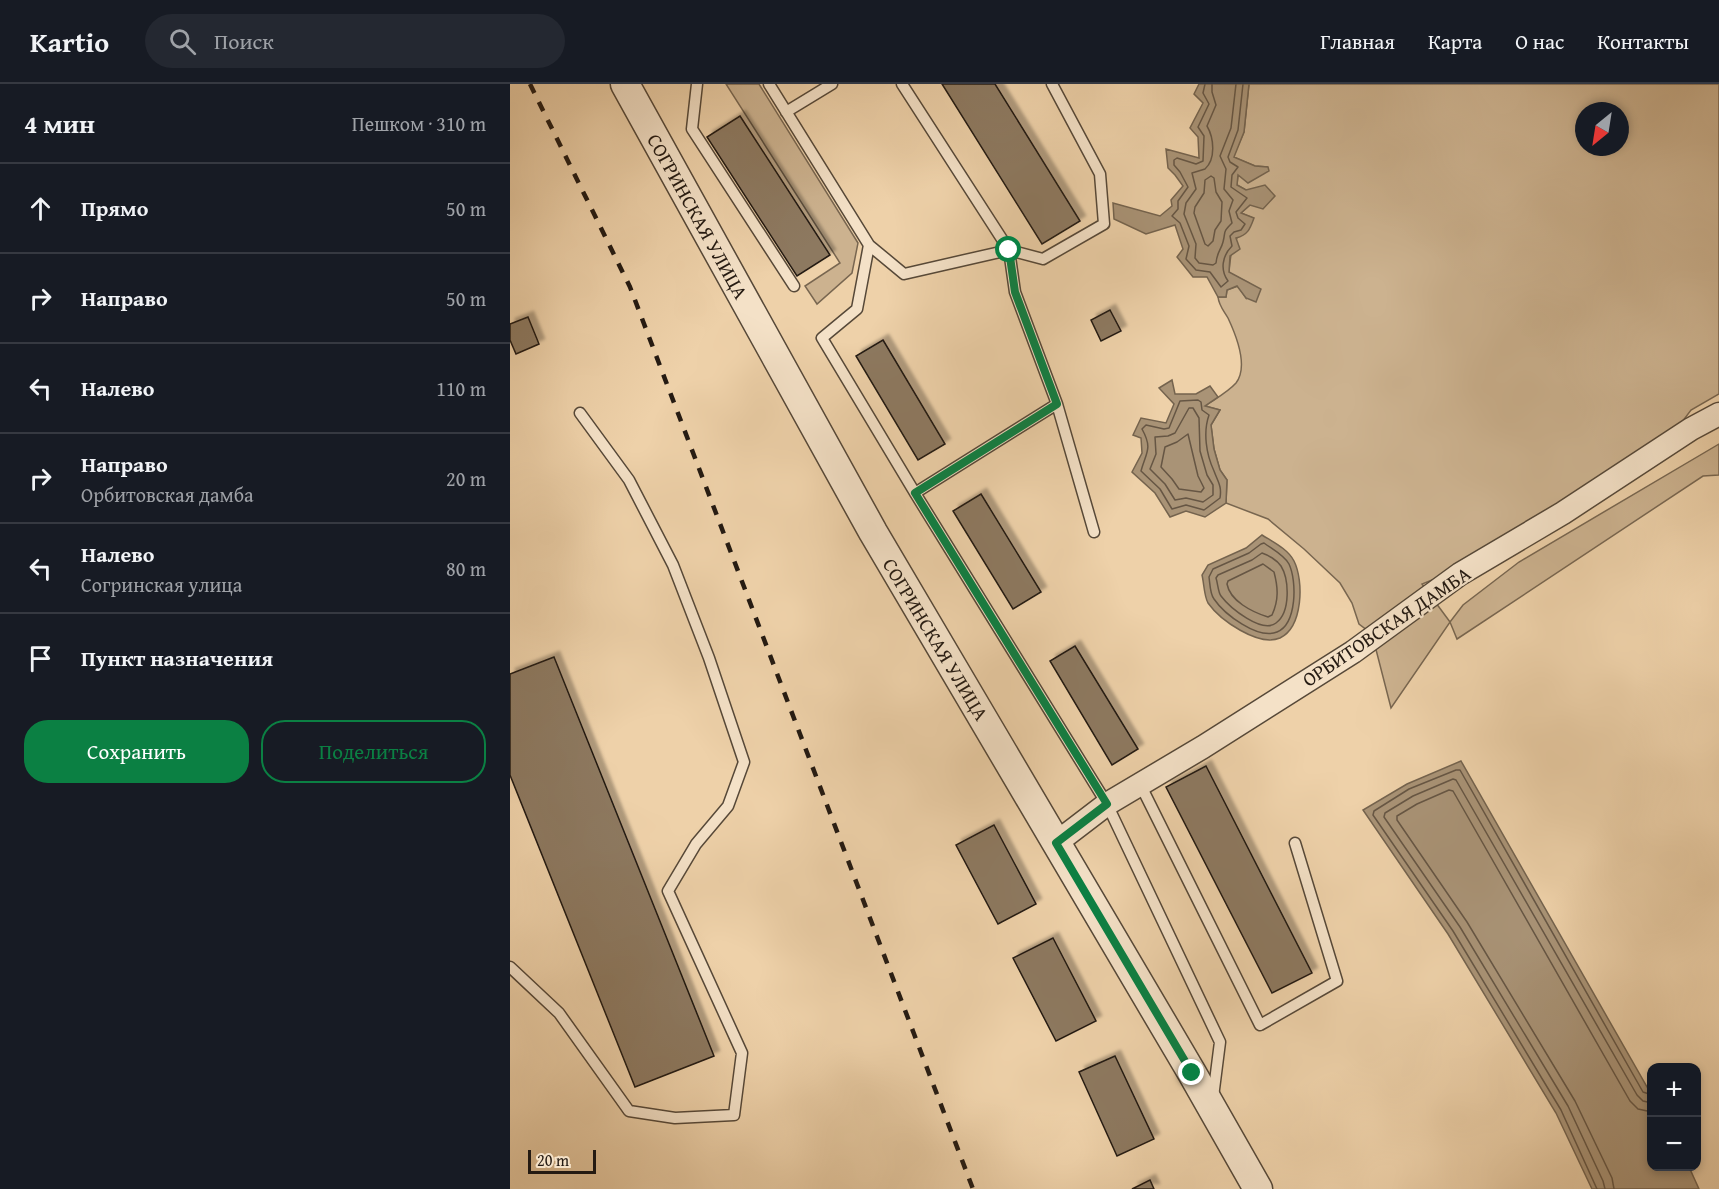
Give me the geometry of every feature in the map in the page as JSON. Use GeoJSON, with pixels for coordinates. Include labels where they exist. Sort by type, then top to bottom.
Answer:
{"type":"FeatureCollection","features":[{"type":"Feature","properties":{"kind":"street","name":"СОГРИНСКАЯ УЛИЦА"},"geometry":{"type":"LineString","coordinates":[[625,84],[873,532],[1258,1189]]}},
{"type":"Feature","properties":{"kind":"street","name":"ОРБИТОВСКАЯ ДАМБА"},"geometry":{"type":"LineString","coordinates":[[1056,843],[1107,804],[1203,747],[1353,652],[1460,574],[1563,513],[1719,414]]}},
{"type":"Feature","properties":{"kind":"lane"},"geometry":{"type":"LineString","coordinates":[[697,84],[692,129],[794,286]]}},
{"type":"Feature","properties":{"kind":"lane"},"geometry":{"type":"LineString","coordinates":[[769,84],[869,245],[904,274],[1009,250],[1043,259],[1104,224],[1100,174],[1052,84]]}},
{"type":"Feature","properties":{"kind":"lane"},"geometry":{"type":"LineString","coordinates":[[786,112],[832,84]]}},
{"type":"Feature","properties":{"kind":"lane"},"geometry":{"type":"LineString","coordinates":[[902,84],[1009,250],[1015,292],[1057,404],[1094,532]]}},
{"type":"Feature","properties":{"kind":"lane"},"geometry":{"type":"LineString","coordinates":[[869,245],[856,309],[822,338],[1107,804],[1220,1042],[1212,1109]]}},
{"type":"Feature","properties":{"kind":"lane"},"geometry":{"type":"LineString","coordinates":[[915,493],[1057,404]]}},
{"type":"Feature","properties":{"kind":"lane"},"geometry":{"type":"LineString","coordinates":[[510,968],[559,1013],[629,1111],[675,1118],[735,1115],[742,1053],[668,891],[696,844],[728,806],[744,762],[709,658],[673,565],[629,480],[580,413]]}},
{"type":"Feature","properties":{"kind":"lane"},"geometry":{"type":"LineString","coordinates":[[1140,784],[1260,1025],[1337,981],[1295,843]]}},
{"type":"Feature","properties":{"kind":"shaded area"},"geometry":{"type":"Polygon","coordinates":[[[726,84],[759,84],[858,243],[852,273],[817,304],[805,286],[840,263],[726,84]]]}},
{"type":"Feature","properties":{"kind":"shaded area"},"geometry":{"type":"Polygon","coordinates":[[[1249,84],[1719,84],[1719,394],[1691,410],[1676,430],[1464,567],[1422,584],[1450,622],[1391,708],[1372,634],[1359,624],[1352,603],[1340,583],[1268,519],[1226,503],[1227,480],[1220,470],[1211,425],[1220,410],[1205,406],[1236,383],[1240,376],[1241,359],[1240,350],[1218,297],[1226,297],[1227,290],[1238,286],[1246,298],[1249,283],[1229,273],[1235,242],[1253,218],[1241,213],[1250,205],[1246,190],[1237,185],[1238,175],[1268,167],[1255,166],[1233,157],[1244,132],[1249,84]]]}},
{"type":"Feature","properties":{"kind":"shaded area"},"geometry":{"type":"Polygon","coordinates":[[[1719,444],[1719,475],[1703,476],[1457,639],[1450,622],[1463,605],[1519,562],[1719,444]]]}},
{"type":"Feature","properties":{"kind":"water"},"geometry":{"type":"Polygon","coordinates":[[[1199,84],[1249,84],[1244,132],[1234,157],[1255,166],[1268,167],[1269,171],[1248,183],[1238,175],[1237,185],[1246,190],[1265,185],[1275,196],[1263,209],[1250,205],[1241,213],[1254,218],[1248,231],[1236,238],[1240,249],[1230,256],[1229,272],[1261,289],[1256,302],[1246,298],[1237,286],[1227,290],[1226,297],[1218,297],[1207,277],[1193,277],[1177,257],[1183,249],[1175,225],[1146,234],[1114,219],[1113,203],[1160,216],[1172,206],[1171,200],[1183,186],[1168,168],[1166,149],[1199,158],[1198,137],[1190,128],[1203,103],[1194,94],[1199,84]]]}},
{"type":"Feature","properties":{"kind":"water"},"geometry":{"type":"Polygon","coordinates":[[[1172,380],[1175,394],[1196,394],[1210,386],[1218,397],[1205,406],[1220,410],[1211,425],[1220,470],[1227,480],[1226,503],[1205,517],[1186,511],[1170,517],[1155,493],[1132,472],[1142,453],[1141,438],[1133,435],[1141,418],[1166,423],[1174,404],[1159,388],[1172,380]]]}},
{"type":"Feature","properties":{"kind":"water"},"geometry":{"type":"Polygon","coordinates":[[[1262,535],[1280,546],[1294,561],[1300,591],[1297,614],[1293,624],[1280,638],[1271,640],[1261,639],[1240,630],[1221,617],[1208,603],[1202,575],[1208,565],[1246,548],[1262,535]]]}},
{"type":"Feature","properties":{"kind":"water"},"geometry":{"type":"Polygon","coordinates":[[[1461,761],[1647,1087],[1647,1171],[1691,1171],[1699,1189],[1592,1189],[1556,1113],[1448,934],[1363,810],[1407,784],[1461,761]]]}},
{"type":"Feature","properties":{"kind":"building"},"geometry":{"type":"Polygon","coordinates":[[[942,84],[995,84],[1080,221],[1042,244],[942,84]]]}},
{"type":"Feature","properties":{"kind":"building"},"geometry":{"type":"Polygon","coordinates":[[[740,116],[830,255],[797,276],[707,137],[740,116]]]}},
{"type":"Feature","properties":{"kind":"building"},"geometry":{"type":"Polygon","coordinates":[[[1110,310],[1121,331],[1101,341],[1091,320],[1110,310]]]}},
{"type":"Feature","properties":{"kind":"building"},"geometry":{"type":"Polygon","coordinates":[[[528,317],[539,344],[516,354],[510,340],[510,324],[528,317]]]}},
{"type":"Feature","properties":{"kind":"building"},"geometry":{"type":"Polygon","coordinates":[[[883,340],[945,444],[918,460],[856,356],[883,340]]]}},
{"type":"Feature","properties":{"kind":"building"},"geometry":{"type":"Polygon","coordinates":[[[981,494],[1041,592],[1013,609],[953,511],[981,494]]]}},
{"type":"Feature","properties":{"kind":"building"},"geometry":{"type":"Polygon","coordinates":[[[1075,646],[1138,749],[1112,765],[1050,661],[1075,646]]]}},
{"type":"Feature","properties":{"kind":"building"},"geometry":{"type":"Polygon","coordinates":[[[554,657],[714,1056],[635,1087],[510,775],[510,674],[554,657]]]}},
{"type":"Feature","properties":{"kind":"building"},"geometry":{"type":"Polygon","coordinates":[[[1206,766],[1312,973],[1272,993],[1166,787],[1206,766]]]}},
{"type":"Feature","properties":{"kind":"building"},"geometry":{"type":"Polygon","coordinates":[[[994,825],[1036,904],[998,924],[956,845],[994,825]]]}},
{"type":"Feature","properties":{"kind":"building"},"geometry":{"type":"Polygon","coordinates":[[[1053,938],[1096,1021],[1056,1041],[1013,958],[1053,938]]]}},
{"type":"Feature","properties":{"kind":"building"},"geometry":{"type":"Polygon","coordinates":[[[1115,1056],[1154,1139],[1117,1156],[1079,1072],[1115,1056]]]}},
{"type":"Feature","properties":{"kind":"building"},"geometry":{"type":"Polygon","coordinates":[[[1150,1180],[1154,1189],[1132,1189],[1150,1180]]]}},
{"type":"Feature","properties":{"kind":"railway"},"geometry":{"type":"LineString","coordinates":[[530,84],[630,287],[973,1189]]}},
{"type":"Feature","properties":{"kind":"route"},"geometry":{"type":"LineString","coordinates":[[1009,250],[1015,292],[1057,404],[915,493],[1107,804],[1056,843],[1192,1073]]}}]}
